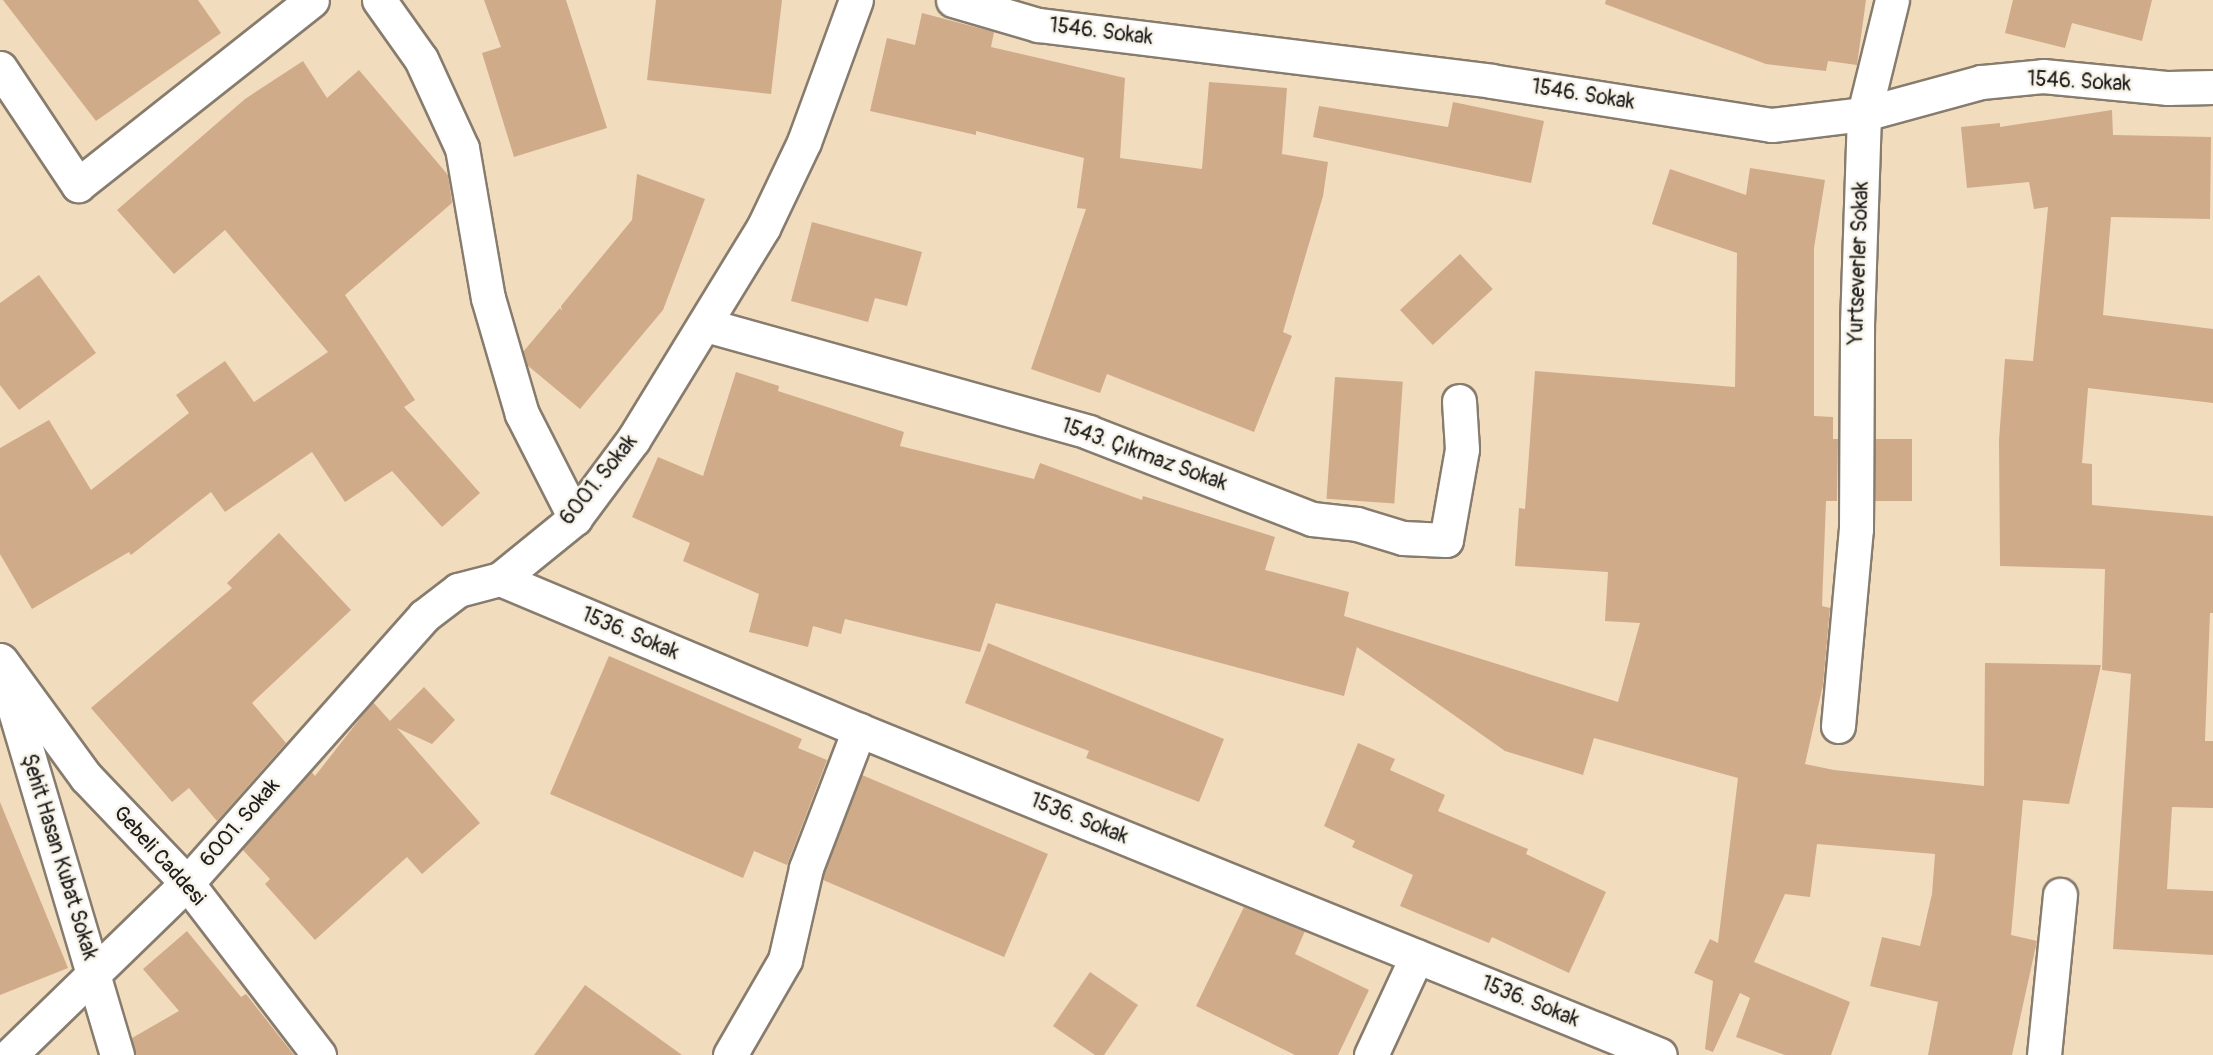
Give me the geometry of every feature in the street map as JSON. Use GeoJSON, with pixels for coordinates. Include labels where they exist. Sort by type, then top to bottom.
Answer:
{"type":"FeatureCollection","features":[{"type":"Feature","properties":{"kind":"street"},"geometry":{"type":"LineString","coordinates":[[0,68],[78,185],[312,0]]}},
{"type":"Feature","properties":{"kind":"street"},"geometry":{"type":"LineString","coordinates":[[379,0],[422,59],[462,148],[488,298],[522,414],[575,518]]}},
{"type":"Feature","properties":{"kind":"street","name":"6001. Sokak"},"geometry":{"type":"LineString","coordinates":[[10,1055],[187,883],[424,616],[458,590],[500,579],[575,518],[633,440],[706,325],[763,228],[804,142],[856,0]]}},
{"type":"Feature","properties":{"kind":"street","name":"1546. Sokak"},"geometry":{"type":"LineString","coordinates":[[953,0],[1038,25],[1479,80],[1772,125],[1864,114],[1980,82],[2043,76],[2168,88],[2213,87]]}},
{"type":"Feature","properties":{"kind":"street","name":"Yurtseverler Sokak"},"geometry":{"type":"LineString","coordinates":[[1838,726],[1856,529],[1857,325],[1864,114],[1892,0]]}},
{"type":"Feature","properties":{"kind":"street","name":"1543. Çıkmaz Sokak"},"geometry":{"type":"LineString","coordinates":[[706,325],[1088,432],[1312,519],[1357,524],[1402,538],[1446,540],[1462,449],[1459,401]]}},
{"type":"Feature","properties":{"kind":"street","name":"1536. Sokak"},"geometry":{"type":"LineString","coordinates":[[500,579],[859,730],[1660,1055]]}},
{"type":"Feature","properties":{"kind":"street","name":"Gebeli Caddesi"},"geometry":{"type":"LineString","coordinates":[[0,658],[86,777],[187,883],[319,1055]]}},
{"type":"Feature","properties":{"kind":"street","name":"Şehit Hasan Kubat Sokak"},"geometry":{"type":"LineString","coordinates":[[0,658],[117,1055]]}},
{"type":"Feature","properties":{"kind":"street"},"geometry":{"type":"LineString","coordinates":[[730,1055],[784,960],[806,868],[859,730]]}},
{"type":"Feature","properties":{"kind":"street"},"geometry":{"type":"LineString","coordinates":[[2044,1055],[2060,895]]}},
{"type":"Feature","properties":{"kind":"street"},"geometry":{"type":"LineString","coordinates":[[1371,1055],[1417,956]]}},
{"type":"Feature","properties":{"kind":"building"},"geometry":{"type":"Polygon","coordinates":[[[3,0],[198,0],[221,33],[96,121],[3,0]]]}},
{"type":"Feature","properties":{"kind":"building"},"geometry":{"type":"Polygon","coordinates":[[[484,0],[566,0],[607,128],[514,157],[482,53],[501,47],[484,0]]]}},
{"type":"Feature","properties":{"kind":"building"},"geometry":{"type":"Polygon","coordinates":[[[656,0],[782,0],[771,94],[647,80],[656,0]]]}},
{"type":"Feature","properties":{"kind":"building"},"geometry":{"type":"Polygon","coordinates":[[[1606,0],[1866,0],[1857,65],[1828,61],[1826,71],[1766,64],[1605,4],[1606,0]]]}},
{"type":"Feature","properties":{"kind":"building"},"geometry":{"type":"Polygon","coordinates":[[[2013,0],[2152,0],[2142,41],[2072,23],[2065,48],[2005,33],[2013,0]]]}},
{"type":"Feature","properties":{"kind":"building"},"geometry":{"type":"Polygon","coordinates":[[[922,13],[994,32],[991,47],[1125,78],[1120,158],[1202,169],[1209,82],[1287,88],[1282,154],[1328,162],[1323,196],[1283,332],[1292,336],[1254,432],[1107,374],[1100,393],[1031,369],[1086,209],[1077,208],[1084,158],[976,131],[976,135],[870,111],[887,38],[915,45],[922,13]]]}},
{"type":"Feature","properties":{"kind":"building"},"geometry":{"type":"Polygon","coordinates":[[[303,61],[327,98],[359,70],[448,175],[452,203],[345,295],[415,400],[404,407],[480,493],[442,527],[392,471],[345,502],[312,452],[225,512],[211,492],[131,555],[129,552],[32,609],[0,554],[0,448],[49,420],[91,490],[189,413],[176,395],[225,361],[254,402],[328,352],[225,230],[174,274],[117,210],[245,99],[303,61]]]}},
{"type":"Feature","properties":{"kind":"building"},"geometry":{"type":"Polygon","coordinates":[[[1453,102],[1544,121],[1531,183],[1313,137],[1319,106],[1448,127],[1453,102]]]}},
{"type":"Feature","properties":{"kind":"building"},"geometry":{"type":"Polygon","coordinates":[[[2112,110],[2113,135],[2211,137],[2210,219],[2111,217],[2103,315],[2213,329],[2213,403],[2088,388],[2082,463],[2092,464],[2092,505],[2213,516],[2213,613],[2210,613],[2205,741],[2213,741],[2213,808],[2172,807],[2167,889],[2213,891],[2213,955],[2113,949],[2131,674],[2102,670],[2105,569],[2000,566],[1999,440],[2005,359],[2033,361],[2048,207],[2034,209],[2029,182],[1967,188],[1961,127],[2000,123],[2000,127],[2112,110]]]}},
{"type":"Feature","properties":{"kind":"building"},"geometry":{"type":"Polygon","coordinates":[[[1750,168],[1825,180],[1814,248],[1814,416],[1833,417],[1833,439],[1838,439],[1837,501],[1826,501],[1822,606],[1830,608],[1823,685],[1805,764],[1834,770],[1984,786],[1985,663],[2101,665],[2069,804],[2023,800],[2011,935],[2037,941],[2012,1055],[1928,1055],[1938,1002],[1870,986],[1882,937],[1920,946],[1932,894],[1935,854],[1817,844],[1810,897],[1785,894],[1754,962],[1850,1002],[1831,1055],[1785,1055],[1736,1037],[1750,998],[1740,993],[1713,1052],[1705,1049],[1713,981],[1694,973],[1710,939],[1718,943],[1738,778],[1594,738],[1583,775],[1505,751],[1357,647],[1344,696],[996,603],[980,652],[845,619],[841,634],[813,626],[808,647],[749,632],[759,594],[683,561],[690,543],[632,517],[658,457],[703,476],[736,372],[779,386],[778,391],[904,432],[900,446],[1034,479],[1040,463],[1142,500],[1143,496],[1275,537],[1265,570],[1349,592],[1344,616],[1618,702],[1640,623],[1605,621],[1608,572],[1515,566],[1519,508],[1525,509],[1535,371],[1735,387],[1737,253],[1652,224],[1670,169],[1746,195],[1750,168]]]}},
{"type":"Feature","properties":{"kind":"building"},"geometry":{"type":"Polygon","coordinates":[[[637,174],[705,199],[663,310],[580,409],[527,365],[523,352],[560,308],[562,311],[561,306],[632,220],[637,174]]]}},
{"type":"Feature","properties":{"kind":"building"},"geometry":{"type":"Polygon","coordinates":[[[812,222],[922,252],[907,306],[875,298],[868,322],[791,301],[812,222]]]}},
{"type":"Feature","properties":{"kind":"building"},"geometry":{"type":"Polygon","coordinates":[[[1460,254],[1493,289],[1433,345],[1400,310],[1460,254]]]}},
{"type":"Feature","properties":{"kind":"building"},"geometry":{"type":"Polygon","coordinates":[[[39,275],[96,353],[19,410],[0,385],[0,303],[39,275]]]}},
{"type":"Feature","properties":{"kind":"building"},"geometry":{"type":"Polygon","coordinates":[[[1335,377],[1403,382],[1394,503],[1326,499],[1335,377]]]}},
{"type":"Feature","properties":{"kind":"building"},"geometry":{"type":"Polygon","coordinates":[[[1875,439],[1912,439],[1912,501],[1875,501],[1875,439]]]}},
{"type":"Feature","properties":{"kind":"building"},"geometry":{"type":"Polygon","coordinates":[[[279,533],[351,610],[252,703],[286,743],[217,821],[189,788],[172,802],[91,708],[232,588],[227,583],[279,533]]]}},
{"type":"Feature","properties":{"kind":"building"},"geometry":{"type":"Polygon","coordinates":[[[988,643],[1224,739],[1199,802],[1086,758],[1089,751],[965,703],[988,643]]]}},
{"type":"Feature","properties":{"kind":"building"},"geometry":{"type":"Polygon","coordinates":[[[609,656],[802,739],[798,748],[827,760],[787,865],[754,851],[743,878],[550,794],[609,656]]]}},
{"type":"Feature","properties":{"kind":"building"},"geometry":{"type":"Polygon","coordinates":[[[424,687],[455,720],[432,744],[397,728],[480,823],[422,874],[407,857],[315,940],[265,884],[270,879],[242,849],[311,771],[315,776],[373,702],[390,721],[424,687]]]}},
{"type":"Feature","properties":{"kind":"building"},"geometry":{"type":"Polygon","coordinates":[[[1358,743],[1395,759],[1390,770],[1445,795],[1438,811],[1528,849],[1526,854],[1606,892],[1569,973],[1492,937],[1489,943],[1400,906],[1413,875],[1352,847],[1355,841],[1324,826],[1358,743]]]}},
{"type":"Feature","properties":{"kind":"building"},"geometry":{"type":"Polygon","coordinates":[[[862,775],[1048,854],[1004,957],[818,878],[862,775]]]}},
{"type":"Feature","properties":{"kind":"building"},"geometry":{"type":"Polygon","coordinates":[[[0,802],[68,968],[0,995],[0,802]]]}},
{"type":"Feature","properties":{"kind":"building"},"geometry":{"type":"Polygon","coordinates":[[[1244,907],[1305,931],[1295,954],[1369,990],[1338,1055],[1295,1055],[1196,1006],[1244,907]]]}},
{"type":"Feature","properties":{"kind":"building"},"geometry":{"type":"Polygon","coordinates":[[[187,931],[241,997],[246,994],[294,1055],[135,1055],[132,1038],[179,1011],[143,969],[187,931]]]}},
{"type":"Feature","properties":{"kind":"building"},"geometry":{"type":"Polygon","coordinates":[[[1090,972],[1138,1005],[1104,1055],[1095,1055],[1053,1026],[1090,972]]]}},
{"type":"Feature","properties":{"kind":"building"},"geometry":{"type":"Polygon","coordinates":[[[585,985],[682,1055],[534,1055],[585,985]]]}}]}
